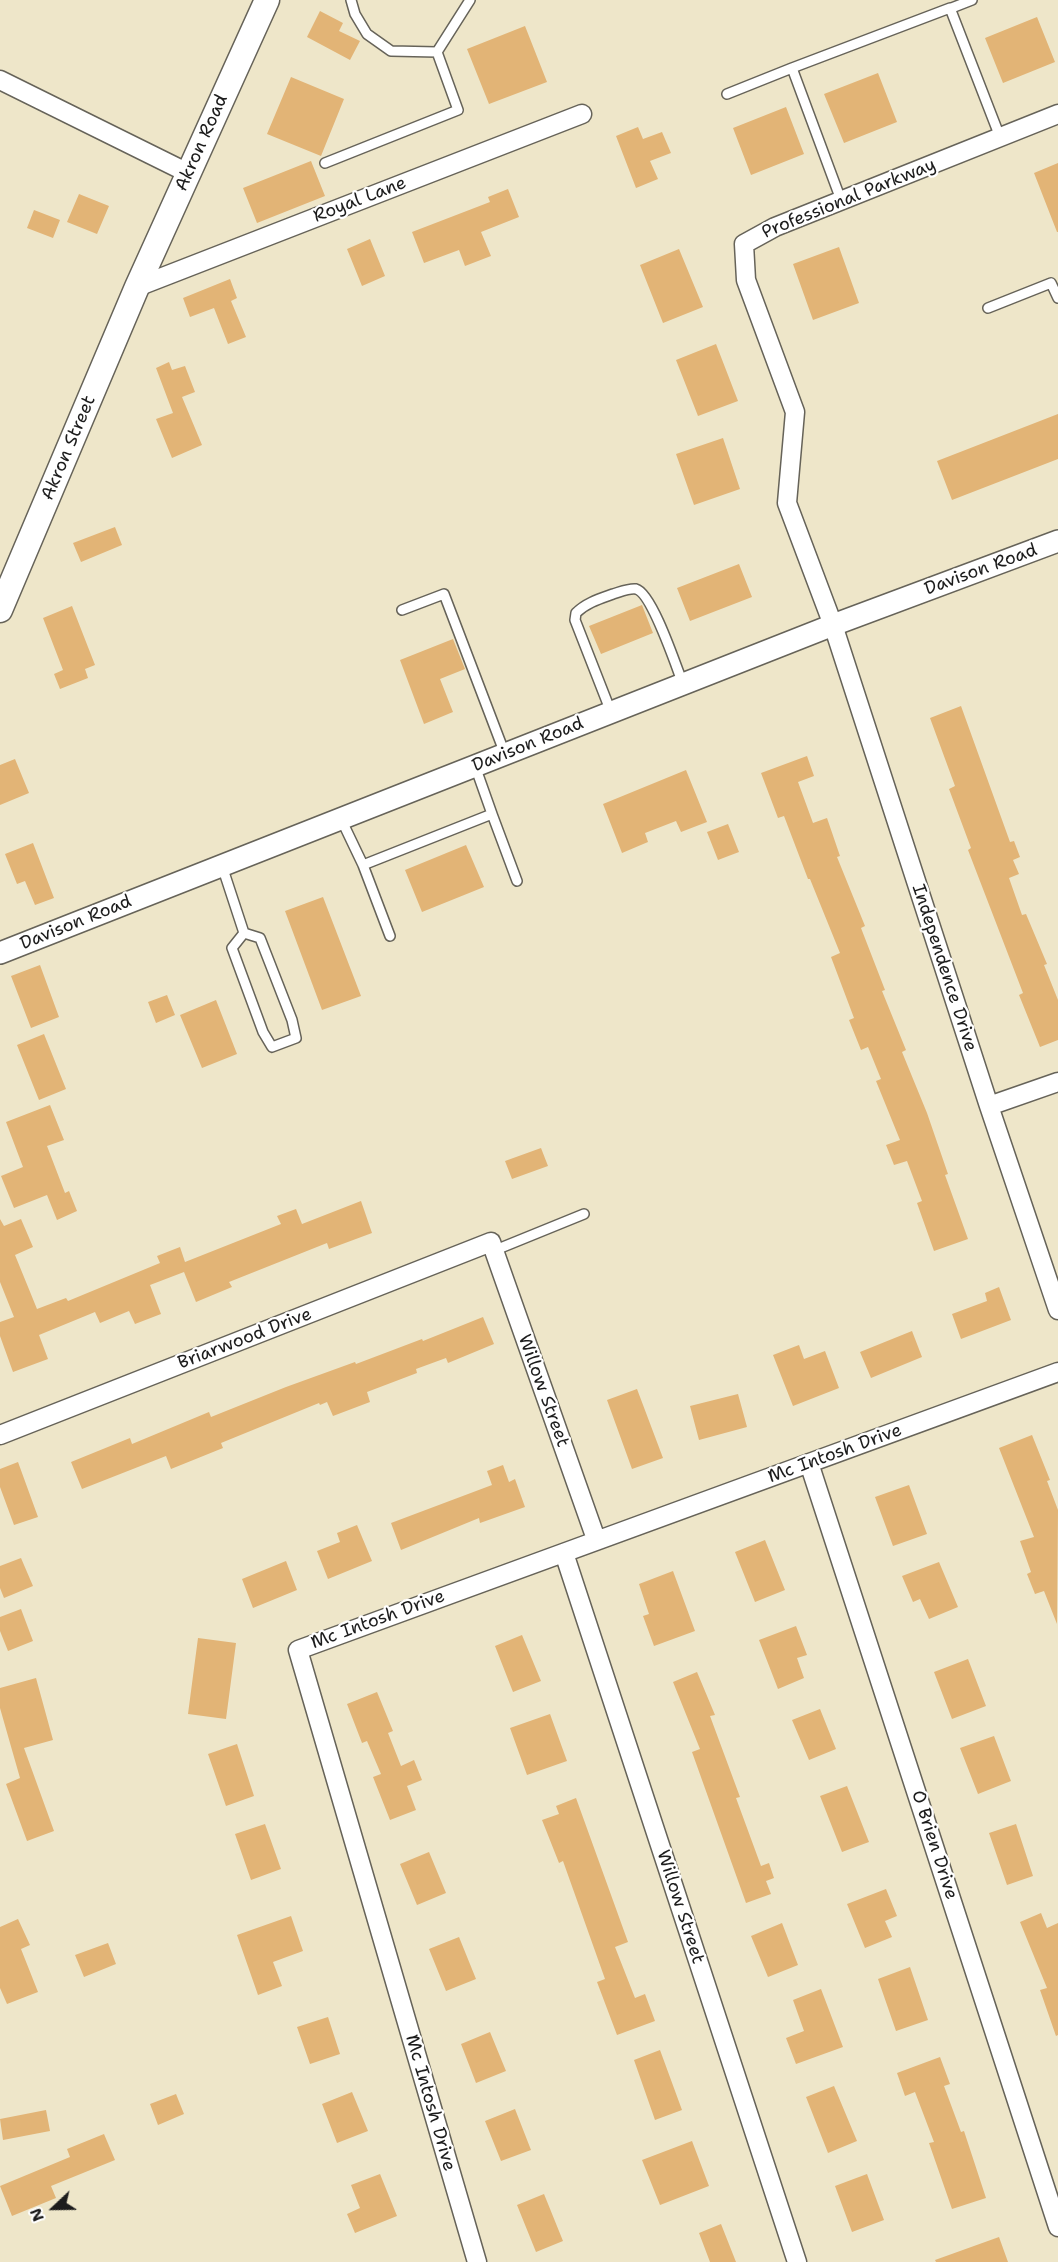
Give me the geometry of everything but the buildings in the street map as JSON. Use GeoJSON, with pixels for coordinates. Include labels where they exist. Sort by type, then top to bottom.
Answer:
{"type":"FeatureCollection","features":[{"type":"Feature","properties":{"kind":"main road","name":"Akron Road"},"geometry":{"type":"LineString","coordinates":[[137,287],[267,0]]}},
{"type":"Feature","properties":{"kind":"main road","name":"Akron Street"},"geometry":{"type":"LineString","coordinates":[[0,610],[137,287]]}},
{"type":"Feature","properties":{"kind":"street"},"geometry":{"type":"LineString","coordinates":[[0,80],[188,173]]}},
{"type":"Feature","properties":{"kind":"street","name":"Royal Lane"},"geometry":{"type":"LineString","coordinates":[[137,287],[582,114]]}},
{"type":"Feature","properties":{"kind":"street","name":"Professional Parkway"},"geometry":{"type":"LineString","coordinates":[[833,625],[787,503],[795,412],[747,280],[744,244],[775,226],[1058,114]]}},
{"type":"Feature","properties":{"kind":"street","name":"Davison Road"},"geometry":{"type":"LineString","coordinates":[[0,953],[833,625],[1058,541]]}},
{"type":"Feature","properties":{"kind":"street","name":"Independence Drive"},"geometry":{"type":"LineString","coordinates":[[833,625],[989,1106],[1058,1310]]}},
{"type":"Feature","properties":{"kind":"street"},"geometry":{"type":"LineString","coordinates":[[989,1106],[1058,1082]]}},
{"type":"Feature","properties":{"kind":"street","name":"Briarwood Drive"},"geometry":{"type":"LineString","coordinates":[[0,1435],[492,1246]]}},
{"type":"Feature","properties":{"kind":"street","name":"Willow Street"},"geometry":{"type":"LineString","coordinates":[[492,1246],[596,1539]]}},
{"type":"Feature","properties":{"kind":"street","name":"Mc Intosh Drive"},"geometry":{"type":"LineString","coordinates":[[477,2262],[297,1650],[1058,1372]]}},
{"type":"Feature","properties":{"kind":"street","name":"O Brien Drive"},"geometry":{"type":"LineString","coordinates":[[809,1463],[1058,2227]]}},
{"type":"Feature","properties":{"kind":"street","name":"Willow Street"},"geometry":{"type":"LineString","coordinates":[[564,1552],[797,2262]]}},
{"type":"Feature","properties":{"kind":"lane"},"geometry":{"type":"LineString","coordinates":[[351,0],[355,14],[367,33],[392,51],[437,52]]}},
{"type":"Feature","properties":{"kind":"lane"},"geometry":{"type":"LineString","coordinates":[[437,52],[470,0]]}},
{"type":"Feature","properties":{"kind":"lane"},"geometry":{"type":"LineString","coordinates":[[728,94],[972,0]]}},
{"type":"Feature","properties":{"kind":"lane"},"geometry":{"type":"LineString","coordinates":[[949,9],[1000,137]]}},
{"type":"Feature","properties":{"kind":"lane"},"geometry":{"type":"LineString","coordinates":[[326,163],[458,111],[437,52]]}},
{"type":"Feature","properties":{"kind":"lane"},"geometry":{"type":"LineString","coordinates":[[792,68],[842,200]]}},
{"type":"Feature","properties":{"kind":"lane"},"geometry":{"type":"LineString","coordinates":[[988,308],[1051,283],[1058,298]]}},
{"type":"Feature","properties":{"kind":"lane"},"geometry":{"type":"LineString","coordinates":[[611,712],[575,620],[576,614],[589,603],[626,590],[634,589],[642,592],[654,609],[683,684]]}},
{"type":"Feature","properties":{"kind":"lane"},"geometry":{"type":"LineString","coordinates":[[402,610],[444,594],[505,754]]}},
{"type":"Feature","properties":{"kind":"lane"},"geometry":{"type":"LineString","coordinates":[[475,766],[517,881]]}},
{"type":"Feature","properties":{"kind":"lane"},"geometry":{"type":"LineString","coordinates":[[363,865],[492,814]]}},
{"type":"Feature","properties":{"kind":"lane"},"geometry":{"type":"LineString","coordinates":[[340,819],[363,865],[390,936]]}},
{"type":"Feature","properties":{"kind":"lane"},"geometry":{"type":"LineString","coordinates":[[222,866],[244,933]]}},
{"type":"Feature","properties":{"kind":"lane"},"geometry":{"type":"LineString","coordinates":[[244,933],[260,938],[292,1020],[296,1038],[272,1047],[263,1032],[232,948],[244,933]]}},
{"type":"Feature","properties":{"kind":"lane"},"geometry":{"type":"LineString","coordinates":[[492,1246],[584,1214]]}}]}
